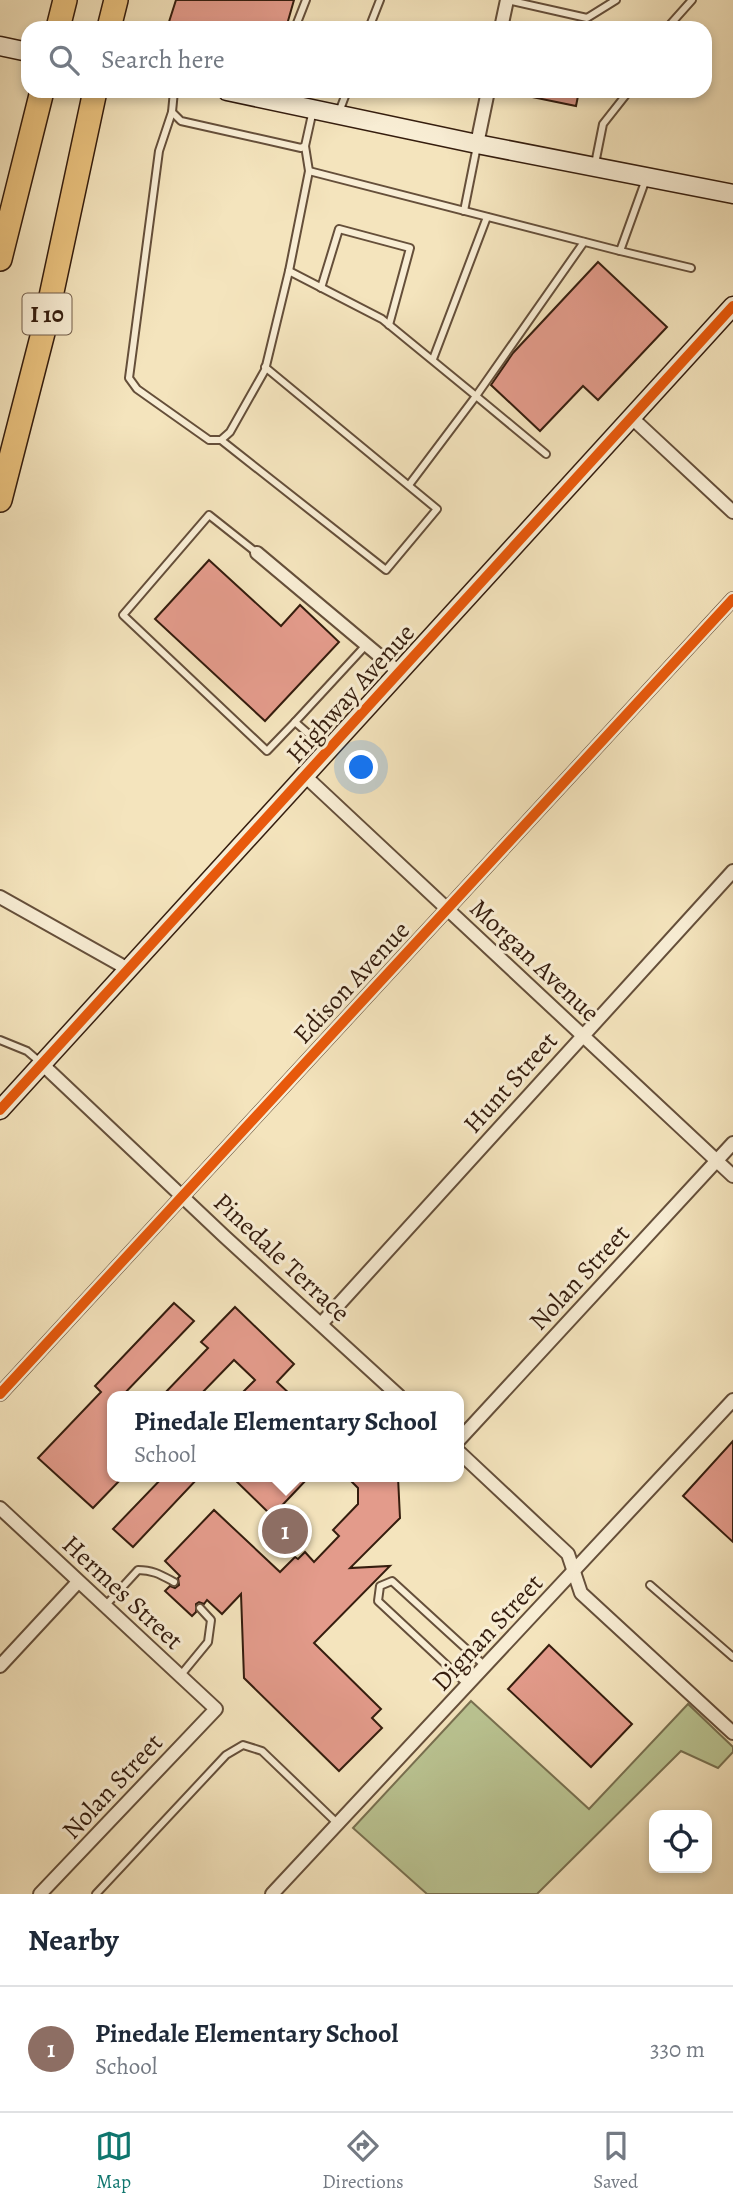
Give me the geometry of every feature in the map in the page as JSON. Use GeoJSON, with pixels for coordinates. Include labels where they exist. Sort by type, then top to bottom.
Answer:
{"type":"FeatureCollection","features":[{"type":"Feature","properties":{"kind":"highway"},"geometry":{"type":"LineString","coordinates":[[60,21],[65,0]]}},
{"type":"Feature","properties":{"kind":"highway"},"geometry":{"type":"LineString","coordinates":[[0,258],[40,98]]}},
{"type":"Feature","properties":{"kind":"highway","name":"I 10"},"geometry":{"type":"LineString","coordinates":[[0,500],[44,329],[93,98]]}},
{"type":"Feature","properties":{"kind":"street"},"geometry":{"type":"LineString","coordinates":[[502,21],[507,0]]}},
{"type":"Feature","properties":{"kind":"street"},"geometry":{"type":"LineString","coordinates":[[0,46],[21,50]]}},
{"type":"Feature","properties":{"kind":"street"},"geometry":{"type":"LineString","coordinates":[[283,98],[339,114],[477,144],[733,194]]}},
{"type":"Feature","properties":{"kind":"street"},"geometry":{"type":"LineString","coordinates":[[477,144],[487,98]]}},
{"type":"Feature","properties":{"kind":"street","name":"Highway Avenue"},"geometry":{"type":"LineString","coordinates":[[0,1110],[733,306]]}},
{"type":"Feature","properties":{"kind":"street"},"geometry":{"type":"LineString","coordinates":[[632,418],[733,512]]}},
{"type":"Feature","properties":{"kind":"street"},"geometry":{"type":"LineString","coordinates":[[257,553],[400,673]]}},
{"type":"Feature","properties":{"kind":"street","name":"Edison Avenue"},"geometry":{"type":"LineString","coordinates":[[0,1394],[733,599]]}},
{"type":"Feature","properties":{"kind":"street","name":"Morgan Avenue"},"geometry":{"type":"LineString","coordinates":[[305,776],[733,1177]]}},
{"type":"Feature","properties":{"kind":"street","name":"Hunt Street"},"geometry":{"type":"LineString","coordinates":[[321,1324],[733,871]]}},
{"type":"Feature","properties":{"kind":"street"},"geometry":{"type":"LineString","coordinates":[[0,897],[128,969]]}},
{"type":"Feature","properties":{"kind":"street","name":"Pinedale Terrace"},"geometry":{"type":"LineString","coordinates":[[42,1064],[394,1391]]}},
{"type":"Feature","properties":{"kind":"street","name":"Nolan Street"},"geometry":{"type":"LineString","coordinates":[[464,1435],[733,1143]]}},
{"type":"Feature","properties":{"kind":"street","name":"Dignan Street"},"geometry":{"type":"LineString","coordinates":[[272,1894],[733,1400]]}},
{"type":"Feature","properties":{"kind":"street"},"geometry":{"type":"LineString","coordinates":[[464,1457],[568,1555],[581,1593],[733,1733]]}},
{"type":"Feature","properties":{"kind":"street","name":"Hermes Street"},"geometry":{"type":"LineString","coordinates":[[0,1508],[216,1709]]}},
{"type":"Feature","properties":{"kind":"street"},"geometry":{"type":"LineString","coordinates":[[0,1666],[78,1582]]}},
{"type":"Feature","properties":{"kind":"street","name":"Nolan Street"},"geometry":{"type":"LineString","coordinates":[[40,1894],[216,1709]]}},
{"type":"Feature","properties":{"kind":"lane"},"geometry":{"type":"LineString","coordinates":[[298,21],[306,0]]}},
{"type":"Feature","properties":{"kind":"lane"},"geometry":{"type":"LineString","coordinates":[[372,21],[380,0]]}},
{"type":"Feature","properties":{"kind":"lane"},"geometry":{"type":"LineString","coordinates":[[507,0],[587,18],[616,0]]}},
{"type":"Feature","properties":{"kind":"lane"},"geometry":{"type":"LineString","coordinates":[[552,10],[555,0]]}},
{"type":"Feature","properties":{"kind":"lane"},"geometry":{"type":"LineString","coordinates":[[673,21],[692,0]]}},
{"type":"Feature","properties":{"kind":"lane"},"geometry":{"type":"LineString","coordinates":[[173,98],[172,112],[159,151],[129,378],[137,390],[209,440],[221,440],[386,570],[437,509],[265,367]]}},
{"type":"Feature","properties":{"kind":"lane"},"geometry":{"type":"LineString","coordinates":[[339,114],[345,98]]}},
{"type":"Feature","properties":{"kind":"lane"},"geometry":{"type":"LineString","coordinates":[[595,166],[603,124],[623,98]]}},
{"type":"Feature","properties":{"kind":"lane"},"geometry":{"type":"LineString","coordinates":[[221,440],[230,432],[265,367],[289,271],[309,171],[305,146],[314,108]]}},
{"type":"Feature","properties":{"kind":"lane"},"geometry":{"type":"LineString","coordinates":[[172,112],[181,121],[301,148],[305,146]]}},
{"type":"Feature","properties":{"kind":"lane"},"geometry":{"type":"LineString","coordinates":[[464,211],[477,144]]}},
{"type":"Feature","properties":{"kind":"lane"},"geometry":{"type":"LineString","coordinates":[[309,171],[584,243],[691,268]]}},
{"type":"Feature","properties":{"kind":"lane"},"geometry":{"type":"LineString","coordinates":[[621,251],[646,177]]}},
{"type":"Feature","properties":{"kind":"lane"},"geometry":{"type":"LineString","coordinates":[[433,359],[487,217]]}},
{"type":"Feature","properties":{"kind":"lane"},"geometry":{"type":"LineString","coordinates":[[321,288],[339,229],[410,248],[389,325]]}},
{"type":"Feature","properties":{"kind":"lane"},"geometry":{"type":"LineString","coordinates":[[409,485],[476,396],[584,243]]}},
{"type":"Feature","properties":{"kind":"lane"},"geometry":{"type":"LineString","coordinates":[[289,271],[382,319],[546,454]]}},
{"type":"Feature","properties":{"kind":"lane"},"geometry":{"type":"LineString","coordinates":[[257,553],[209,515],[123,615],[267,751],[367,644]]}},
{"type":"Feature","properties":{"kind":"lane"},"geometry":{"type":"LineString","coordinates":[[295,722],[328,751]]}},
{"type":"Feature","properties":{"kind":"lane"},"geometry":{"type":"LineString","coordinates":[[0,1040],[27,1051],[42,1064]]}},
{"type":"Feature","properties":{"kind":"lane"},"geometry":{"type":"LineString","coordinates":[[105,1606],[138,1570],[149,1570],[174,1582]]}},
{"type":"Feature","properties":{"kind":"lane"},"geometry":{"type":"LineString","coordinates":[[468,1685],[378,1601],[380,1586],[391,1581],[485,1666]]}},
{"type":"Feature","properties":{"kind":"lane"},"geometry":{"type":"LineString","coordinates":[[650,1585],[733,1657]]}},
{"type":"Feature","properties":{"kind":"lane"},"geometry":{"type":"LineString","coordinates":[[180,1676],[208,1642],[211,1620],[200,1608]]}},
{"type":"Feature","properties":{"kind":"lane"},"geometry":{"type":"LineString","coordinates":[[96,1894],[226,1755],[243,1745],[262,1752],[338,1824]]}},
{"type":"Feature","properties":{"kind":"green space"},"geometry":{"type":"Polygon","coordinates":[[[471,1701],[589,1809],[688,1704],[733,1747],[733,1752],[718,1768],[681,1751],[537,1894],[427,1894],[353,1828],[471,1701]]]}},
{"type":"Feature","properties":{"kind":"building"},"geometry":{"type":"Polygon","coordinates":[[[176,0],[294,0],[288,21],[169,21],[176,0]]]}},
{"type":"Feature","properties":{"kind":"building"},"geometry":{"type":"Polygon","coordinates":[[[537,98],[578,98],[576,106],[537,98]]]}},
{"type":"Feature","properties":{"kind":"building"},"geometry":{"type":"Polygon","coordinates":[[[598,262],[667,327],[598,400],[583,386],[540,431],[491,385],[513,353],[598,262]]]}},
{"type":"Feature","properties":{"kind":"building"},"geometry":{"type":"Polygon","coordinates":[[[209,560],[281,626],[300,605],[339,642],[265,721],[155,619],[209,560]]]}},
{"type":"Feature","properties":{"kind":"building"},"geometry":{"type":"Polygon","coordinates":[[[174,1303],[194,1321],[127,1391],[107,1391],[107,1482],[118,1482],[93,1508],[38,1458],[101,1392],[95,1386],[174,1303]]]}},
{"type":"Feature","properties":{"kind":"building"},"geometry":{"type":"Polygon","coordinates":[[[235,1307],[294,1364],[277,1382],[287,1391],[244,1391],[255,1380],[234,1360],[204,1391],[167,1391],[208,1348],[201,1342],[235,1307]]]}},
{"type":"Feature","properties":{"kind":"building"},"geometry":{"type":"Polygon","coordinates":[[[733,1441],[733,1542],[683,1496],[733,1441]]]}},
{"type":"Feature","properties":{"kind":"building"},"geometry":{"type":"Polygon","coordinates":[[[158,1482],[194,1482],[133,1547],[113,1529],[158,1482]]]}},
{"type":"Feature","properties":{"kind":"building"},"geometry":{"type":"Polygon","coordinates":[[[237,1482],[304,1482],[272,1516],[237,1482]]]}},
{"type":"Feature","properties":{"kind":"building"},"geometry":{"type":"Polygon","coordinates":[[[352,1482],[398,1482],[400,1518],[350,1568],[390,1566],[314,1643],[381,1709],[372,1718],[382,1728],[339,1771],[244,1678],[241,1594],[222,1614],[207,1600],[204,1604],[196,1604],[196,1612],[192,1616],[165,1591],[170,1586],[175,1588],[179,1585],[180,1576],[165,1561],[214,1510],[280,1572],[295,1557],[298,1559],[305,1552],[314,1562],[339,1536],[333,1530],[358,1504],[358,1488],[352,1482]]]}},
{"type":"Feature","properties":{"kind":"building"},"geometry":{"type":"Polygon","coordinates":[[[549,1645],[632,1724],[591,1767],[508,1689],[549,1645]]]}},
{"type":"Feature","properties":{"kind":"cycle path"},"geometry":{"type":"LineString","coordinates":[[0,1110],[733,306]]}},
{"type":"Feature","properties":{"kind":"cycle path"},"geometry":{"type":"LineString","coordinates":[[0,1394],[733,599]]}},
{"type":"Feature","properties":{"kind":"place","name":"Pinedale Elementary School"},"geometry":{"type":"Point","coordinates":[285,1531]}}]}
